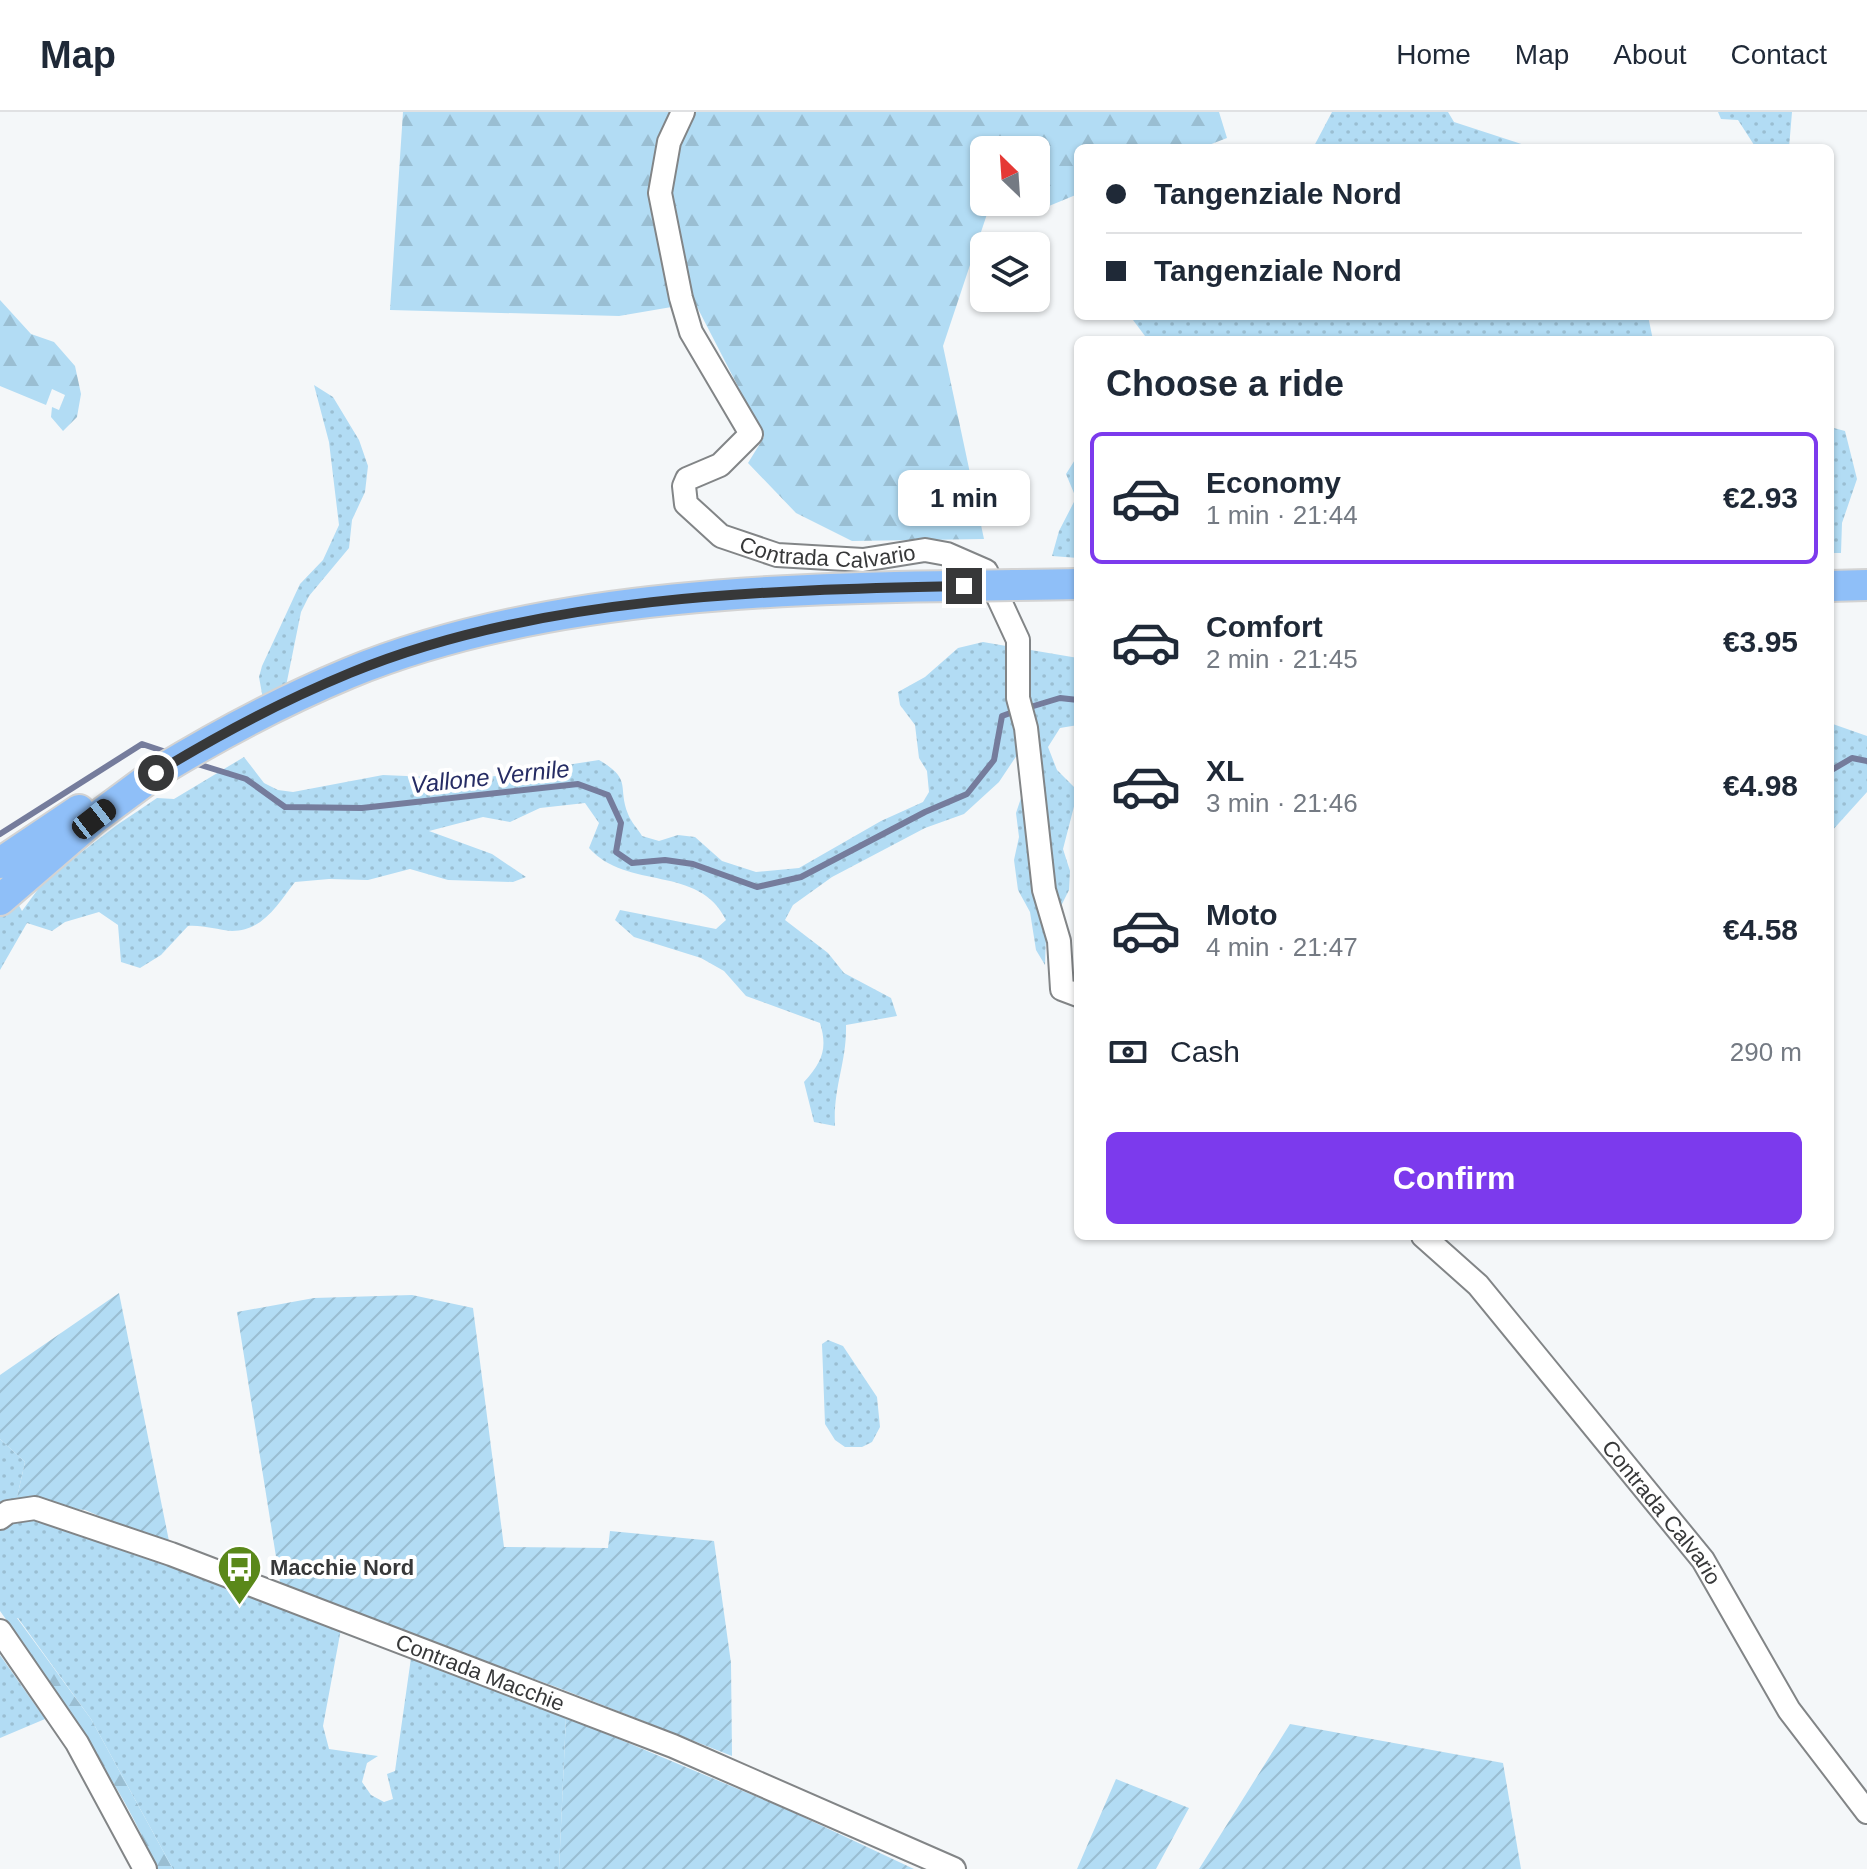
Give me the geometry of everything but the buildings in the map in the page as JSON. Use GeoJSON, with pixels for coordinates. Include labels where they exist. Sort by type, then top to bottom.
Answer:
{"type":"FeatureCollection","features":[{"type":"Feature","properties":{"kind":"main road"},"geometry":{"type":"LineString","coordinates":[[0,900],[156,773],[274,707],[352,672],[520,624],[630,604],[818,590],[1074,584]]}},
{"type":"Feature","properties":{"kind":"main road"},"geometry":{"type":"LineString","coordinates":[[1834,586],[1867,585]]}},
{"type":"Feature","properties":{"kind":"main road"},"geometry":{"type":"LineString","coordinates":[[0,863],[111,789],[156,773]]}},
{"type":"Feature","properties":{"kind":"main road"},"geometry":{"type":"LineString","coordinates":[[0,912],[30,873]]}},
{"type":"Feature","properties":{"kind":"street","name":"Contrada Calvario"},"geometry":{"type":"LineString","coordinates":[[683,112],[669,142],[660,193],[681,298],[691,332],[751,434],[720,465],[687,479],[684,486],[686,504],[721,536],[777,555],[863,560],[925,550],[947,554],[986,571],[1018,640],[1018,698],[1026,728],[1044,890],[1059,941],[1062,989],[1074,994]]}},
{"type":"Feature","properties":{"kind":"street","name":"Contrada Calvario"},"geometry":{"type":"LineString","coordinates":[[1427,1240],[1478,1285],[1694,1548],[1789,1710],[1867,1812]]}},
{"type":"Feature","properties":{"kind":"street","name":"Contrada Macchie"},"geometry":{"type":"LineString","coordinates":[[0,1518],[8,1512],[35,1508],[171,1554],[673,1746],[954,1869]]}},
{"type":"Feature","properties":{"kind":"street"},"geometry":{"type":"LineString","coordinates":[[0,1631],[77,1743],[145,1869]]}},
{"type":"Feature","properties":{"kind":"green space"},"geometry":{"type":"Polygon","coordinates":[[[403,112],[1219,112],[1227,138],[1211,144],[1074,144],[1074,196],[1050,206],[1050,136],[970,136],[970,216],[986,216],[981,232],[970,232],[970,265],[943,346],[984,539],[852,541],[796,513],[748,463],[764,437],[695,303],[619,316],[390,310],[403,112]]]}},
{"type":"Feature","properties":{"kind":"green space"},"geometry":{"type":"Polygon","coordinates":[[[1332,112],[1448,112],[1454,122],[1522,144],[1315,144],[1332,112]]]}},
{"type":"Feature","properties":{"kind":"green space"},"geometry":{"type":"Polygon","coordinates":[[[1718,112],[1792,112],[1789,144],[1753,144],[1738,120],[1721,119],[1718,112]]]}},
{"type":"Feature","properties":{"kind":"green space"},"geometry":{"type":"Polygon","coordinates":[[[0,300],[31,334],[54,342],[75,366],[81,394],[77,417],[63,431],[51,417],[52,407],[59,410],[65,395],[52,389],[46,405],[0,386],[0,300]]]}},
{"type":"Feature","properties":{"kind":"green space"},"geometry":{"type":"Polygon","coordinates":[[[1133,320],[1649,320],[1652,336],[1145,336],[1133,320]]]}},
{"type":"Feature","properties":{"kind":"green space"},"geometry":{"type":"Polygon","coordinates":[[[314,385],[333,397],[359,440],[368,466],[365,492],[352,520],[349,548],[309,596],[301,612],[285,691],[263,699],[259,677],[262,666],[300,584],[323,560],[339,525],[329,442],[314,385]]]}},
{"type":"Feature","properties":{"kind":"green space"},"geometry":{"type":"Polygon","coordinates":[[[1834,428],[1845,431],[1857,479],[1842,523],[1841,553],[1834,553],[1834,428]]]}},
{"type":"Feature","properties":{"kind":"green space"},"geometry":{"type":"Polygon","coordinates":[[[1074,461],[1074,493],[1066,474],[1074,461]]]}},
{"type":"Feature","properties":{"kind":"green space"},"geometry":{"type":"Polygon","coordinates":[[[1074,502],[1074,558],[1052,556],[1059,531],[1074,502]]]}},
{"type":"Feature","properties":{"kind":"green space"},"geometry":{"type":"Polygon","coordinates":[[[983,642],[1074,657],[1074,726],[1060,728],[1048,747],[1057,770],[1074,787],[1074,806],[1063,849],[1070,871],[1069,890],[1046,936],[1045,965],[1036,950],[1030,912],[1018,890],[1014,860],[1019,837],[1016,813],[1022,795],[1041,768],[1019,752],[999,782],[964,814],[925,828],[832,877],[793,905],[785,920],[828,953],[844,973],[891,998],[897,1016],[846,1025],[835,1126],[814,1122],[804,1082],[822,1055],[820,1023],[746,996],[724,971],[701,958],[634,937],[615,920],[620,910],[716,929],[726,920],[714,903],[699,891],[623,870],[589,848],[599,823],[585,803],[540,808],[510,822],[483,817],[429,831],[492,854],[526,877],[513,882],[448,880],[410,869],[368,880],[295,882],[269,915],[253,926],[232,931],[188,926],[161,955],[140,968],[121,962],[118,925],[99,912],[65,922],[52,931],[27,923],[0,970],[0,871],[22,911],[44,881],[117,825],[157,798],[174,799],[244,757],[264,783],[278,790],[293,792],[383,775],[476,779],[599,760],[620,778],[628,814],[642,836],[659,841],[678,835],[695,837],[722,861],[756,872],[799,868],[881,821],[923,802],[929,792],[927,771],[919,758],[915,725],[900,705],[898,692],[925,677],[958,648],[983,642]]]}},
{"type":"Feature","properties":{"kind":"green space"},"geometry":{"type":"Polygon","coordinates":[[[1834,724],[1867,736],[1867,792],[1834,829],[1834,724]]]}},
{"type":"Feature","properties":{"kind":"green space"},"geometry":{"type":"Polygon","coordinates":[[[119,1293],[170,1546],[85,1510],[16,1502],[25,1462],[0,1439],[0,1375],[119,1293]]]}},
{"type":"Feature","properties":{"kind":"green space"},"geometry":{"type":"Polygon","coordinates":[[[412,1295],[473,1308],[504,1547],[608,1548],[610,1531],[714,1541],[731,1663],[732,1756],[559,1688],[281,1588],[237,1312],[314,1298],[412,1295]]]}},
{"type":"Feature","properties":{"kind":"green space"},"geometry":{"type":"Polygon","coordinates":[[[828,1340],[843,1346],[877,1397],[880,1427],[872,1442],[862,1447],[845,1447],[835,1440],[825,1424],[822,1344],[828,1340]]]}},
{"type":"Feature","properties":{"kind":"green space"},"geometry":{"type":"Polygon","coordinates":[[[0,1439],[25,1462],[16,1502],[0,1510],[0,1439]]]}},
{"type":"Feature","properties":{"kind":"green space"},"geometry":{"type":"Polygon","coordinates":[[[30,1518],[56,1522],[341,1629],[323,1726],[329,1749],[378,1756],[367,1763],[362,1782],[371,1795],[384,1802],[393,1799],[387,1774],[395,1771],[411,1658],[566,1717],[559,1869],[173,1869],[91,1719],[18,1618],[5,1618],[0,1611],[0,1528],[30,1518]]]}},
{"type":"Feature","properties":{"kind":"green space"},"geometry":{"type":"Polygon","coordinates":[[[5,1618],[17,1618],[91,1719],[173,1869],[156,1869],[125,1802],[5,1618]]]}},
{"type":"Feature","properties":{"kind":"green space"},"geometry":{"type":"Polygon","coordinates":[[[0,1655],[45,1719],[0,1738],[0,1655]]]}},
{"type":"Feature","properties":{"kind":"green space"},"geometry":{"type":"Polygon","coordinates":[[[566,1717],[786,1809],[914,1869],[559,1869],[566,1717]]]}},
{"type":"Feature","properties":{"kind":"green space"},"geometry":{"type":"Polygon","coordinates":[[[1290,1724],[1503,1763],[1521,1869],[1199,1869],[1290,1724]]]}},
{"type":"Feature","properties":{"kind":"green space"},"geometry":{"type":"Polygon","coordinates":[[[1116,1779],[1189,1808],[1156,1869],[1077,1869],[1116,1779]]]}},
{"type":"Feature","properties":{"kind":"waterway","name":"Vallone Vernile"},"geometry":{"type":"LineString","coordinates":[[1027,708],[1060,698],[1074,700]]}},
{"type":"Feature","properties":{"kind":"waterway","name":"Vallone Vernile"},"geometry":{"type":"LineString","coordinates":[[194,763],[246,779],[285,807],[362,808],[578,784],[608,795],[621,823],[616,852],[632,863],[665,860],[693,864],[757,887],[801,877],[925,812],[967,794],[994,760],[1002,716],[1016,711]]}},
{"type":"Feature","properties":{"kind":"waterway","name":"Vallone Vernile"},"geometry":{"type":"LineString","coordinates":[[0,834],[142,744],[169,753]]}},
{"type":"Feature","properties":{"kind":"waterway","name":"Vallone Vernile"},"geometry":{"type":"LineString","coordinates":[[1834,769],[1852,758],[1867,761]]}},
{"type":"Feature","properties":{"kind":"place","name":"Macchie Nord"},"geometry":{"type":"Point","coordinates":[239,1606]}},
{"type":"Feature","properties":{"kind":"route"},"geometry":{"type":"LineString","coordinates":[[156,773],[208,741],[352,672],[436,645],[520,624],[630,604],[849,588],[964,586]]}}]}
